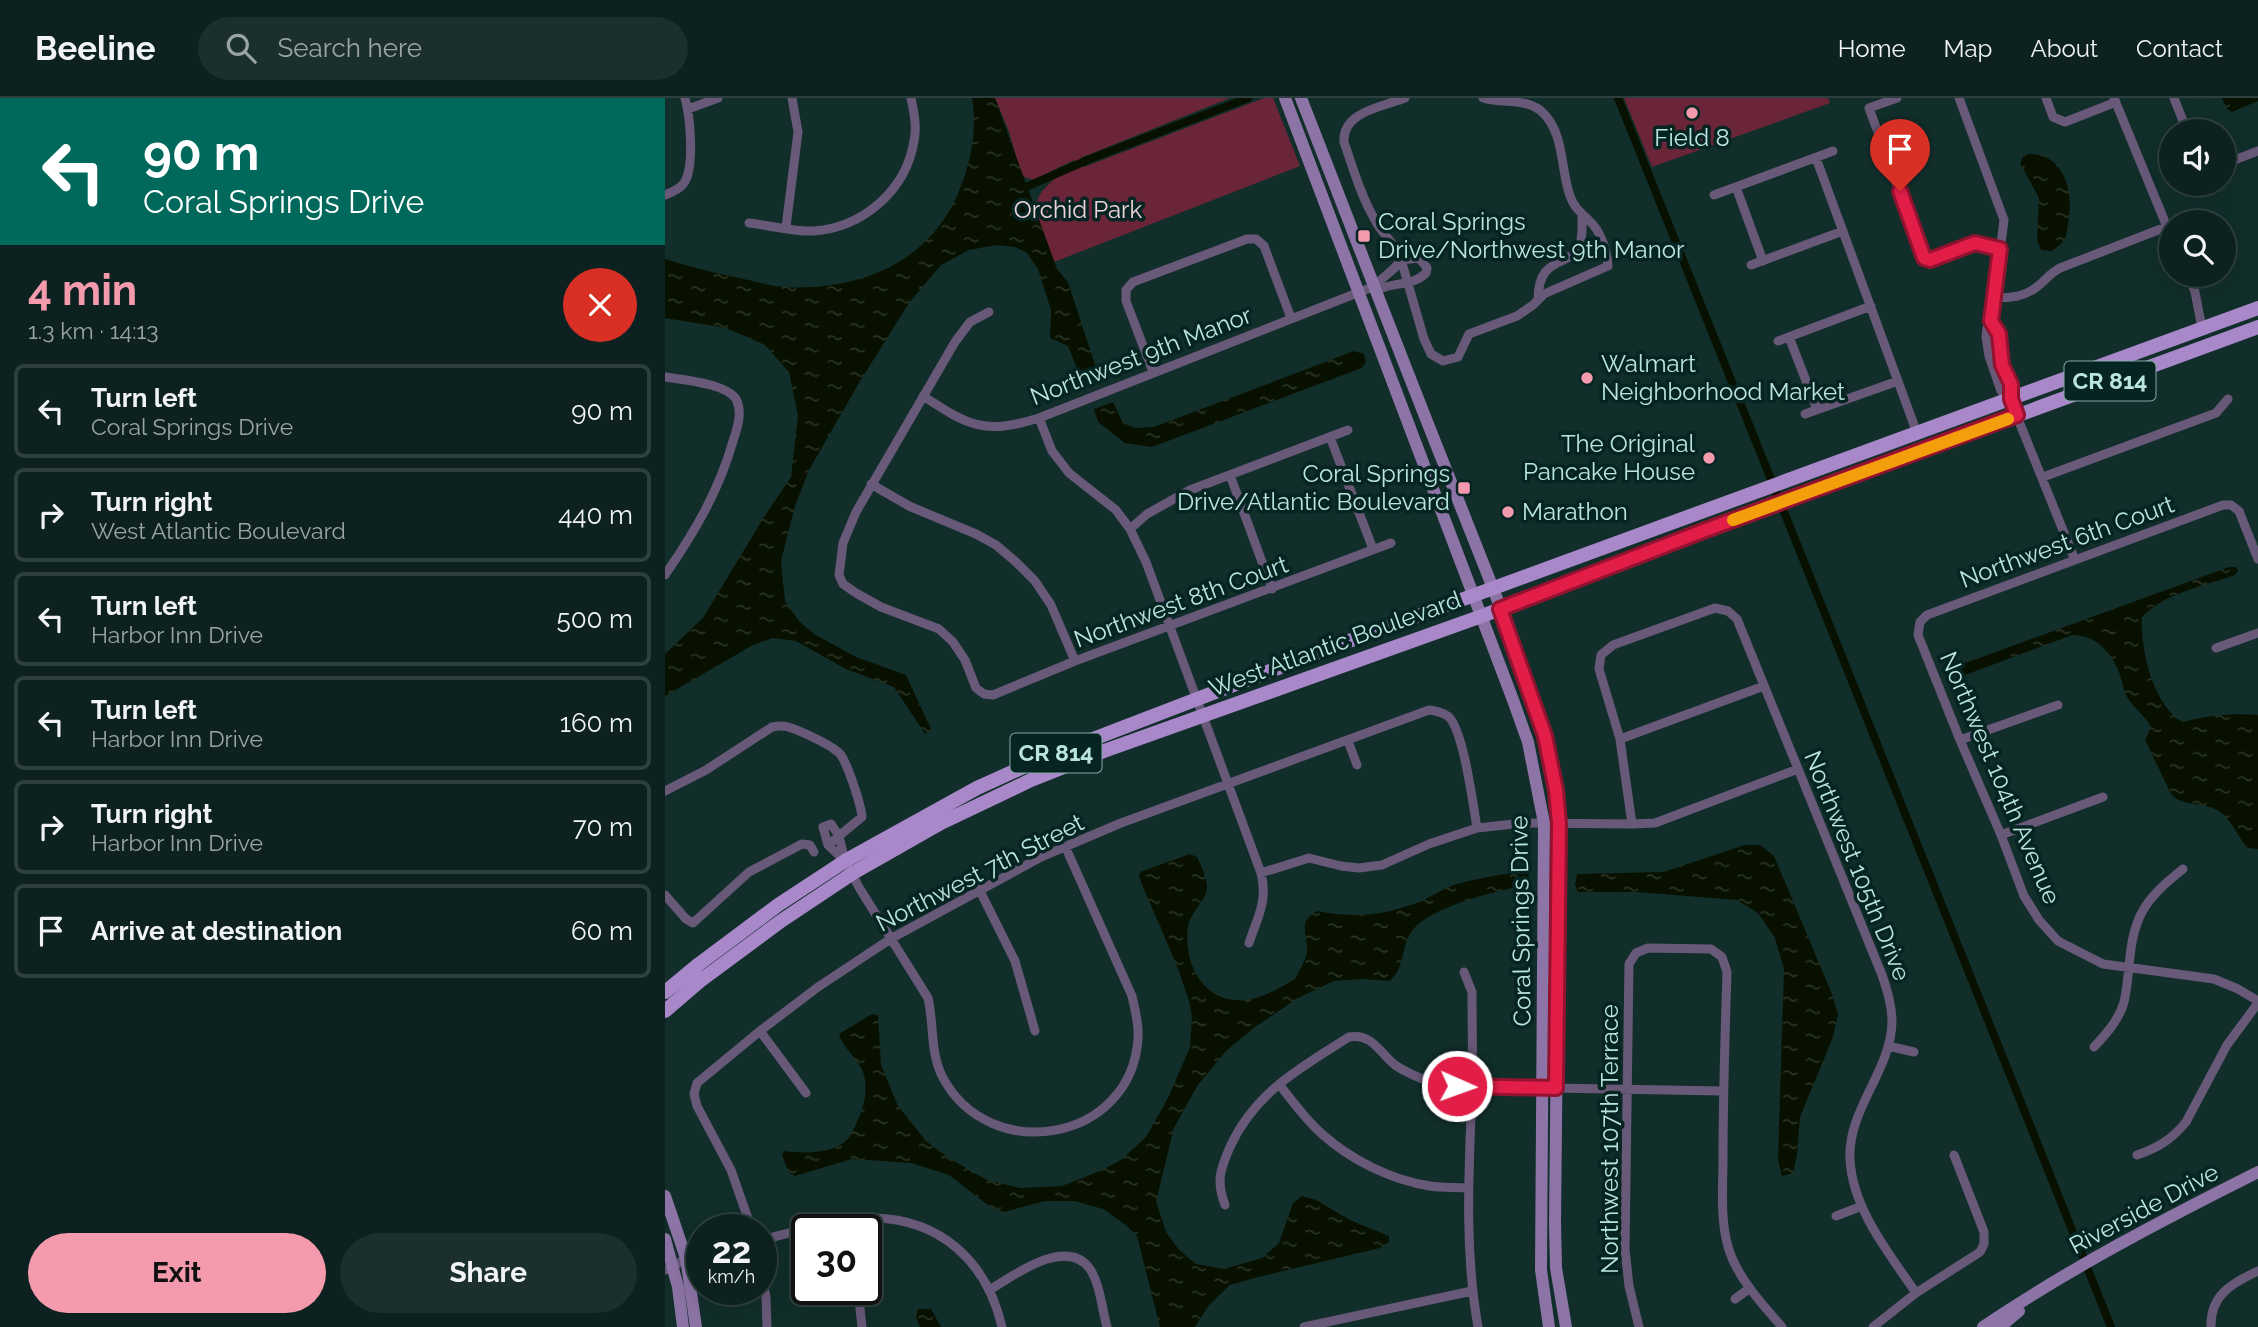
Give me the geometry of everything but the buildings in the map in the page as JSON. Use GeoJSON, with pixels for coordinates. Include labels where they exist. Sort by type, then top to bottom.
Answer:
{"type":"FeatureCollection","features":[{"type":"Feature","properties":{"kind":"main road","name":"Coral Springs Drive"},"geometry":{"type":"LineString","coordinates":[[1285,98],[1528,742],[1545,823],[1541,1270],[1549,1327]]}},
{"type":"Feature","properties":{"kind":"main road","name":"Coral Springs Drive"},"geometry":{"type":"LineString","coordinates":[[1301,98],[1500,609],[1545,736],[1556,790],[1559,824],[1556,1268],[1566,1327]]}},
{"type":"Feature","properties":{"kind":"main road","name":"West Atlantic Boulevard"},"geometry":{"type":"LineString","coordinates":[[665,1011],[849,867],[977,789],[1077,745],[1197,699],[2258,308]]}},
{"type":"Feature","properties":{"kind":"main road","name":"West Atlantic Boulevard"},"geometry":{"type":"LineString","coordinates":[[665,992],[778,905],[849,867],[1031,780],[1203,715],[1482,616],[2258,327]]}},
{"type":"Feature","properties":{"kind":"main road","name":"Riverside Drive"},"geometry":{"type":"LineString","coordinates":[[1983,1327],[2021,1301],[2103,1254],[2258,1172]]}},
{"type":"Feature","properties":{"kind":"main road"},"geometry":{"type":"LineString","coordinates":[[665,1196],[686,1258]]}},
{"type":"Feature","properties":{"kind":"main road"},"geometry":{"type":"LineString","coordinates":[[665,1239],[683,1327]]}},
{"type":"Feature","properties":{"kind":"main road","name":"Riverside Drive"},"geometry":{"type":"LineString","coordinates":[[2000,1327],[2052,1284]]}},
{"type":"Feature","properties":{"kind":"main road"},"geometry":{"type":"LineString","coordinates":[[693,1305],[696,1327]]}},
{"type":"Feature","properties":{"kind":"street"},"geometry":{"type":"LineString","coordinates":[[670,193],[685,182],[688,169],[688,109],[685,98]]}},
{"type":"Feature","properties":{"kind":"street"},"geometry":{"type":"LineString","coordinates":[[688,109],[718,98]]}},
{"type":"Feature","properties":{"kind":"street"},"geometry":{"type":"LineString","coordinates":[[786,227],[798,132],[792,98]]}},
{"type":"Feature","properties":{"kind":"street"},"geometry":{"type":"LineString","coordinates":[[748,223],[810,231],[835,228],[873,211],[891,192],[906,169],[914,141],[915,120],[911,98]]}},
{"type":"Feature","properties":{"kind":"street"},"geometry":{"type":"LineString","coordinates":[[1405,98],[1357,116],[1350,122],[1343,135],[1343,142],[1378,227],[1395,244],[1424,340],[1431,354],[1443,360],[1458,357],[1469,334],[1517,316],[1544,294],[1608,266],[1607,253],[1596,229],[1576,209],[1571,198],[1559,141],[1548,118],[1531,103],[1483,98]]}},
{"type":"Feature","properties":{"kind":"street"},"geometry":{"type":"LineString","coordinates":[[1897,98],[1870,108],[1924,258],[1930,260],[1975,243],[2000,249]]}},
{"type":"Feature","properties":{"kind":"street"},"geometry":{"type":"LineString","coordinates":[[1959,98],[2004,220],[1991,321],[1986,337],[1998,367],[2011,384],[2011,399],[2075,559]]}},
{"type":"Feature","properties":{"kind":"street"},"geometry":{"type":"LineString","coordinates":[[2046,98],[2053,117],[2065,122],[2115,100],[2159,210]]}},
{"type":"Feature","properties":{"kind":"street"},"geometry":{"type":"LineString","coordinates":[[2174,98],[2182,119]]}},
{"type":"Feature","properties":{"kind":"street"},"geometry":{"type":"LineString","coordinates":[[2236,159],[2258,151]]}},
{"type":"Feature","properties":{"kind":"street"},"geometry":{"type":"LineString","coordinates":[[1714,195],[1833,152]]}},
{"type":"Feature","properties":{"kind":"street"},"geometry":{"type":"LineString","coordinates":[[1816,158],[1917,433]]}},
{"type":"Feature","properties":{"kind":"street"},"geometry":{"type":"LineString","coordinates":[[1736,187],[1763,261]]}},
{"type":"Feature","properties":{"kind":"street"},"geometry":{"type":"LineString","coordinates":[[1538,300],[1538,287],[1548,268],[1577,251],[1581,242],[1582,215]]}},
{"type":"Feature","properties":{"kind":"street"},"geometry":{"type":"LineString","coordinates":[[1994,298],[2021,296],[2060,268],[2159,230]]}},
{"type":"Feature","properties":{"kind":"street"},"geometry":{"type":"LineString","coordinates":[[1751,265],[1843,232]]}},
{"type":"Feature","properties":{"kind":"street"},"geometry":{"type":"LineString","coordinates":[[1153,372],[1126,301],[1126,290],[1133,282],[1247,239],[1256,239],[1264,246],[1291,318]]}},
{"type":"Feature","properties":{"kind":"street"},"geometry":{"type":"LineString","coordinates":[[1419,258],[1427,268],[1422,278],[1380,289],[1375,286],[1381,278],[1395,269],[1401,260],[1419,258]]}},
{"type":"Feature","properties":{"kind":"street","name":"Northwest 9th Manor"},"geometry":{"type":"LineString","coordinates":[[923,396],[960,420],[994,427],[1016,425],[1375,286]]}},
{"type":"Feature","properties":{"kind":"street"},"geometry":{"type":"LineString","coordinates":[[2193,287],[2202,328]]}},
{"type":"Feature","properties":{"kind":"street"},"geometry":{"type":"LineString","coordinates":[[1778,341],[1871,306]]}},
{"type":"Feature","properties":{"kind":"street"},"geometry":{"type":"LineString","coordinates":[[989,312],[970,322],[955,342],[871,484],[921,511],[976,534],[996,545],[1016,562],[1035,581],[1051,605],[1075,662]]}},
{"type":"Feature","properties":{"kind":"street"},"geometry":{"type":"LineString","coordinates":[[1789,337],[1817,410]]}},
{"type":"Feature","properties":{"kind":"street"},"geometry":{"type":"LineString","coordinates":[[665,377],[719,387],[736,399],[740,415],[727,464],[712,498],[690,539],[665,575]]}},
{"type":"Feature","properties":{"kind":"street"},"geometry":{"type":"LineString","coordinates":[[1805,414],[1898,381]]}},
{"type":"Feature","properties":{"kind":"street"},"geometry":{"type":"LineString","coordinates":[[2042,477],[2216,413],[2228,399]]}},
{"type":"Feature","properties":{"kind":"street"},"geometry":{"type":"LineString","coordinates":[[1039,418],[1052,451],[1069,473],[1116,510],[1130,529],[1146,562],[1261,873],[1265,889],[1263,902],[1249,943]]}},
{"type":"Feature","properties":{"kind":"street"},"geometry":{"type":"LineString","coordinates":[[1130,529],[1147,514],[1190,490],[1348,430]]}},
{"type":"Feature","properties":{"kind":"street"},"geometry":{"type":"LineString","coordinates":[[1330,437],[1373,550]]}},
{"type":"Feature","properties":{"kind":"street"},"geometry":{"type":"LineString","coordinates":[[1230,475],[1272,589]]}},
{"type":"Feature","properties":{"kind":"street","name":"Northwest 8th Court"},"geometry":{"type":"LineString","coordinates":[[871,484],[843,543],[839,575],[843,584],[881,607],[939,629],[965,660],[976,688],[984,694],[993,695],[1391,543]]}},
{"type":"Feature","properties":{"kind":"street","name":"Northwest 6th Court"},"geometry":{"type":"LineString","coordinates":[[1920,622],[1927,615],[2223,505],[2231,505],[2239,511],[2258,559]]}},
{"type":"Feature","properties":{"kind":"street","name":"Northwest 105th Drive"},"geometry":{"type":"LineString","coordinates":[[1620,739],[1599,669],[1601,655],[1612,645],[1715,607],[1728,611],[1737,619],[1890,999],[1892,1023],[1888,1046],[1851,1137],[1850,1160],[1862,1206],[1876,1234],[1916,1293]]}},
{"type":"Feature","properties":{"kind":"street","name":"Northwest 104th Avenue"},"geometry":{"type":"LineString","coordinates":[[1920,622],[1918,635],[2024,896],[2039,920],[2058,941],[2103,964],[2214,979],[2238,989],[2258,1002]]}},
{"type":"Feature","properties":{"kind":"street"},"geometry":{"type":"LineString","coordinates":[[2216,648],[2258,633]]}},
{"type":"Feature","properties":{"kind":"street"},"geometry":{"type":"LineString","coordinates":[[1632,824],[1620,739],[1764,686]]}},
{"type":"Feature","properties":{"kind":"street"},"geometry":{"type":"LineString","coordinates":[[1960,740],[2058,705]]}},
{"type":"Feature","properties":{"kind":"street","name":"Northwest 7th Street"},"geometry":{"type":"LineString","coordinates":[[746,1214],[731,1170],[697,1105],[694,1094],[697,1083],[818,987],[892,938],[979,889],[1065,846],[1429,710],[1441,712],[1455,728],[1477,828]]}},
{"type":"Feature","properties":{"kind":"street"},"geometry":{"type":"LineString","coordinates":[[665,791],[706,770],[772,727],[790,727],[841,755],[861,807],[862,817],[828,845]]}},
{"type":"Feature","properties":{"kind":"street"},"geometry":{"type":"LineString","coordinates":[[1347,741],[1357,765]]}},
{"type":"Feature","properties":{"kind":"street"},"geometry":{"type":"LineString","coordinates":[[1261,873],[1308,858],[1359,868],[1382,864],[1477,828],[1545,823],[1655,823],[1798,769]]}},
{"type":"Feature","properties":{"kind":"street"},"geometry":{"type":"LineString","coordinates":[[2001,835],[2102,797]]}},
{"type":"Feature","properties":{"kind":"street"},"geometry":{"type":"LineString","coordinates":[[849,867],[828,845],[823,827],[831,824],[839,836],[849,867],[860,889],[928,998],[932,1016],[932,1043],[943,1079],[969,1110],[991,1123],[1010,1131],[1053,1132],[1073,1126],[1094,1115],[1111,1100],[1125,1082],[1133,1063],[1138,1039],[1132,996],[1065,846]]}},
{"type":"Feature","properties":{"kind":"street"},"geometry":{"type":"LineString","coordinates":[[665,895],[686,919],[693,923],[749,872],[802,844],[810,845],[814,852]]}},
{"type":"Feature","properties":{"kind":"street"},"geometry":{"type":"LineString","coordinates":[[2094,1047],[2108,1032],[2124,1003],[2134,934],[2141,914],[2151,898],[2183,869]]}},
{"type":"Feature","properties":{"kind":"street"},"geometry":{"type":"LineString","coordinates":[[979,889],[1015,961],[1035,1031]]}},
{"type":"Feature","properties":{"kind":"street","name":"Northwest 107th Terrace"},"geometry":{"type":"LineString","coordinates":[[1639,1327],[1629,1286],[1625,1249],[1629,964],[1636,953],[1648,948],[1711,949],[1722,957],[1727,972],[1723,1091]]}},
{"type":"Feature","properties":{"kind":"street"},"geometry":{"type":"LineString","coordinates":[[1464,972],[1472,992],[1468,1188],[1472,1291],[1478,1327]]}},
{"type":"Feature","properties":{"kind":"street"},"geometry":{"type":"LineString","coordinates":[[2137,1155],[2157,1148],[2179,1131],[2227,1045],[2258,1002]]}},
{"type":"Feature","properties":{"kind":"street"},"geometry":{"type":"LineString","coordinates":[[760,1031],[806,1093]]}},
{"type":"Feature","properties":{"kind":"street"},"geometry":{"type":"LineString","coordinates":[[1225,1205],[1219,1188],[1225,1159],[1246,1118],[1261,1099],[1279,1084],[1349,1037],[1359,1035],[1370,1040],[1395,1065],[1417,1078],[1441,1086],[1723,1091],[1723,1216],[1726,1239],[1733,1260],[1749,1288],[1782,1327]]}},
{"type":"Feature","properties":{"kind":"street"},"geometry":{"type":"LineString","coordinates":[[1888,1046],[1914,1052]]}},
{"type":"Feature","properties":{"kind":"street"},"geometry":{"type":"LineString","coordinates":[[1279,1084],[1321,1134],[1377,1170],[1430,1186],[1468,1188]]}},
{"type":"Feature","properties":{"kind":"street"},"geometry":{"type":"LineString","coordinates":[[1873,1327],[1916,1293],[1980,1252],[1984,1244],[1984,1232],[1954,1155]]}},
{"type":"Feature","properties":{"kind":"street"},"geometry":{"type":"LineString","coordinates":[[1836,1216],[1862,1206]]}},
{"type":"Feature","properties":{"kind":"street"},"geometry":{"type":"LineString","coordinates":[[882,1218],[922,1226],[963,1253],[991,1289],[1002,1327]]}},
{"type":"Feature","properties":{"kind":"street"},"geometry":{"type":"LineString","coordinates":[[668,1254],[686,1258]]}},
{"type":"Feature","properties":{"kind":"street"},"geometry":{"type":"LineString","coordinates":[[991,1289],[1045,1259],[1057,1255],[1069,1257],[1088,1266],[1096,1284],[1107,1327]]}},
{"type":"Feature","properties":{"kind":"street"},"geometry":{"type":"LineString","coordinates":[[669,1268],[686,1258]]}},
{"type":"Feature","properties":{"kind":"street"},"geometry":{"type":"LineString","coordinates":[[2211,1327],[2210,1316],[2215,1301],[2237,1280],[2258,1270]]}},
{"type":"Feature","properties":{"kind":"street"},"geometry":{"type":"LineString","coordinates":[[1735,1299],[1749,1288]]}},
{"type":"Feature","properties":{"kind":"street"},"geometry":{"type":"LineString","coordinates":[[1304,1327],[1472,1291]]}},
{"type":"Feature","properties":{"kind":"street"},"geometry":{"type":"LineString","coordinates":[[766,1305],[767,1327]]}},
{"type":"Feature","properties":{"kind":"street"},"geometry":{"type":"LineString","coordinates":[[860,1305],[862,1327]]}},
{"type":"Feature","properties":{"kind":"green space","name":"Orchid Park"},"geometry":{"type":"Polygon","coordinates":[[[995,98],[1230,98],[1080,158],[1084,167],[1264,98],[1273,98],[1300,166],[1054,262],[1033,208],[1042,191],[1056,177],[1078,168],[1074,160],[1033,180],[1022,176],[1008,129],[995,98]]]}},
{"type":"Feature","properties":{"kind":"green space"},"geometry":{"type":"Polygon","coordinates":[[[1624,98],[1828,98],[1830,103],[1652,167],[1624,98]]]}},
{"type":"Feature","properties":{"kind":"water"},"geometry":{"type":"Polygon","coordinates":[[[972,98],[995,98],[1057,269],[1068,282],[1099,377],[1083,384],[1068,346],[1050,338],[1051,310],[1038,269],[1027,253],[1015,247],[997,245],[969,250],[941,265],[909,303],[809,470],[795,506],[781,561],[785,601],[799,621],[814,634],[856,657],[906,675],[931,729],[925,734],[894,687],[846,669],[796,641],[773,638],[753,645],[665,696],[665,654],[703,618],[791,477],[798,416],[789,372],[765,345],[726,328],[665,318],[665,259],[784,287],[837,284],[886,269],[927,240],[944,220],[957,196],[972,148],[972,98]]]}},
{"type":"Feature","properties":{"kind":"water"},"geometry":{"type":"Polygon","coordinates":[[[2222,98],[2258,98],[2258,101],[2232,112],[2227,109],[2222,98]]]}},
{"type":"Feature","properties":{"kind":"water"},"geometry":{"type":"Polygon","coordinates":[[[2028,154],[2041,155],[2051,160],[2065,177],[2068,188],[2070,212],[2065,238],[2052,251],[2041,250],[2037,240],[2039,198],[2020,163],[2028,154]]]}},
{"type":"Feature","properties":{"kind":"water"},"geometry":{"type":"Polygon","coordinates":[[[1354,351],[1364,354],[1366,362],[1362,368],[1152,447],[1125,443],[1098,422],[1094,409],[1113,402],[1123,423],[1135,428],[1154,427],[1354,351]]]}},
{"type":"Feature","properties":{"kind":"water"},"geometry":{"type":"Polygon","coordinates":[[[2229,567],[2236,567],[2238,571],[2235,575],[2173,596],[2142,617],[2143,644],[2156,690],[2173,714],[2183,722],[2220,715],[2258,715],[2258,849],[2248,848],[2227,818],[2217,810],[2181,801],[2171,794],[2145,740],[2151,727],[2127,697],[2110,656],[2094,641],[2072,635],[1968,674],[1959,676],[1955,672],[1954,667],[2229,567]]]}},
{"type":"Feature","properties":{"kind":"water"},"geometry":{"type":"Polygon","coordinates":[[[1745,845],[1760,845],[1774,856],[1838,1014],[1833,1037],[1800,1117],[1793,1173],[1782,1176],[1778,1160],[1784,969],[1775,938],[1758,913],[1737,900],[1637,892],[1578,892],[1575,885],[1577,874],[1663,872],[1745,845]]]}},
{"type":"Feature","properties":{"kind":"water"},"geometry":{"type":"Polygon","coordinates":[[[1190,854],[1197,857],[1207,888],[1188,926],[1189,957],[1194,971],[1212,992],[1239,1000],[1256,998],[1295,979],[1307,952],[1305,924],[1311,915],[1318,911],[1344,915],[1382,913],[1419,902],[1454,885],[1529,871],[1528,884],[1445,908],[1417,925],[1406,942],[1398,971],[1390,981],[1334,981],[1298,998],[1255,1027],[1226,1051],[1197,1086],[1174,1128],[1156,1201],[1166,1232],[1179,1250],[1196,1264],[1224,1269],[1262,1258],[1279,1243],[1293,1203],[1302,1196],[1316,1200],[1350,1220],[1389,1236],[1389,1242],[1380,1248],[1230,1285],[1209,1305],[1195,1327],[1160,1327],[1137,1236],[1103,1209],[1074,1201],[1045,1201],[1004,1212],[989,1206],[949,1175],[911,1163],[852,1159],[795,1176],[789,1173],[782,1155],[784,1151],[810,1152],[829,1149],[844,1142],[853,1131],[864,1104],[865,1080],[861,1067],[839,1034],[872,1014],[878,1015],[881,1065],[898,1106],[926,1141],[947,1157],[987,1180],[1020,1188],[1062,1186],[1121,1160],[1146,1137],[1169,1096],[1190,1047],[1192,1016],[1177,966],[1139,876],[1140,872],[1190,854]]]}},
{"type":"Feature","properties":{"kind":"water"},"geometry":{"type":"Polygon","coordinates":[[[918,1309],[931,1309],[941,1327],[920,1327],[916,1317],[918,1309]]]}},
{"type":"Feature","properties":{"kind":"waterway"},"geometry":{"type":"LineString","coordinates":[[1026,187],[1090,159],[1248,98]]}},
{"type":"Feature","properties":{"kind":"waterway"},"geometry":{"type":"LineString","coordinates":[[1618,98],[2111,1327]]}},
{"type":"Feature","properties":{"kind":"slow traffic"},"geometry":{"type":"LineString","coordinates":[[1733,520],[2008,419]]}},
{"type":"Feature","properties":{"kind":"place","name":"Field 8"},"geometry":{"type":"Point","coordinates":[1692,113]}},
{"type":"Feature","properties":{"kind":"place","name":"Coral Springs Drive/Northwest 9th Manor"},"geometry":{"type":"Point","coordinates":[1364,236]}},
{"type":"Feature","properties":{"kind":"place","name":"Walmart Neighborhood Market"},"geometry":{"type":"Point","coordinates":[1587,378]}},
{"type":"Feature","properties":{"kind":"place","name":"The Original Pancake House"},"geometry":{"type":"Point","coordinates":[1709,458]}},
{"type":"Feature","properties":{"kind":"place","name":"Coral Springs Drive/Atlantic Boulevard"},"geometry":{"type":"Point","coordinates":[1464,488]}},
{"type":"Feature","properties":{"kind":"place","name":"Marathon"},"geometry":{"type":"Point","coordinates":[1508,512]}},
{"type":"Feature","properties":{"kind":"route"},"geometry":{"type":"LineString","coordinates":[[1457,1086],[1556,1088],[1559,948],[1559,824],[1556,790],[1545,736],[1500,609],[2017,415],[2011,399],[2011,384],[2002,365],[1999,334],[1991,321],[2000,249],[1975,243],[1930,260],[1924,258],[1900,191]]}}]}
